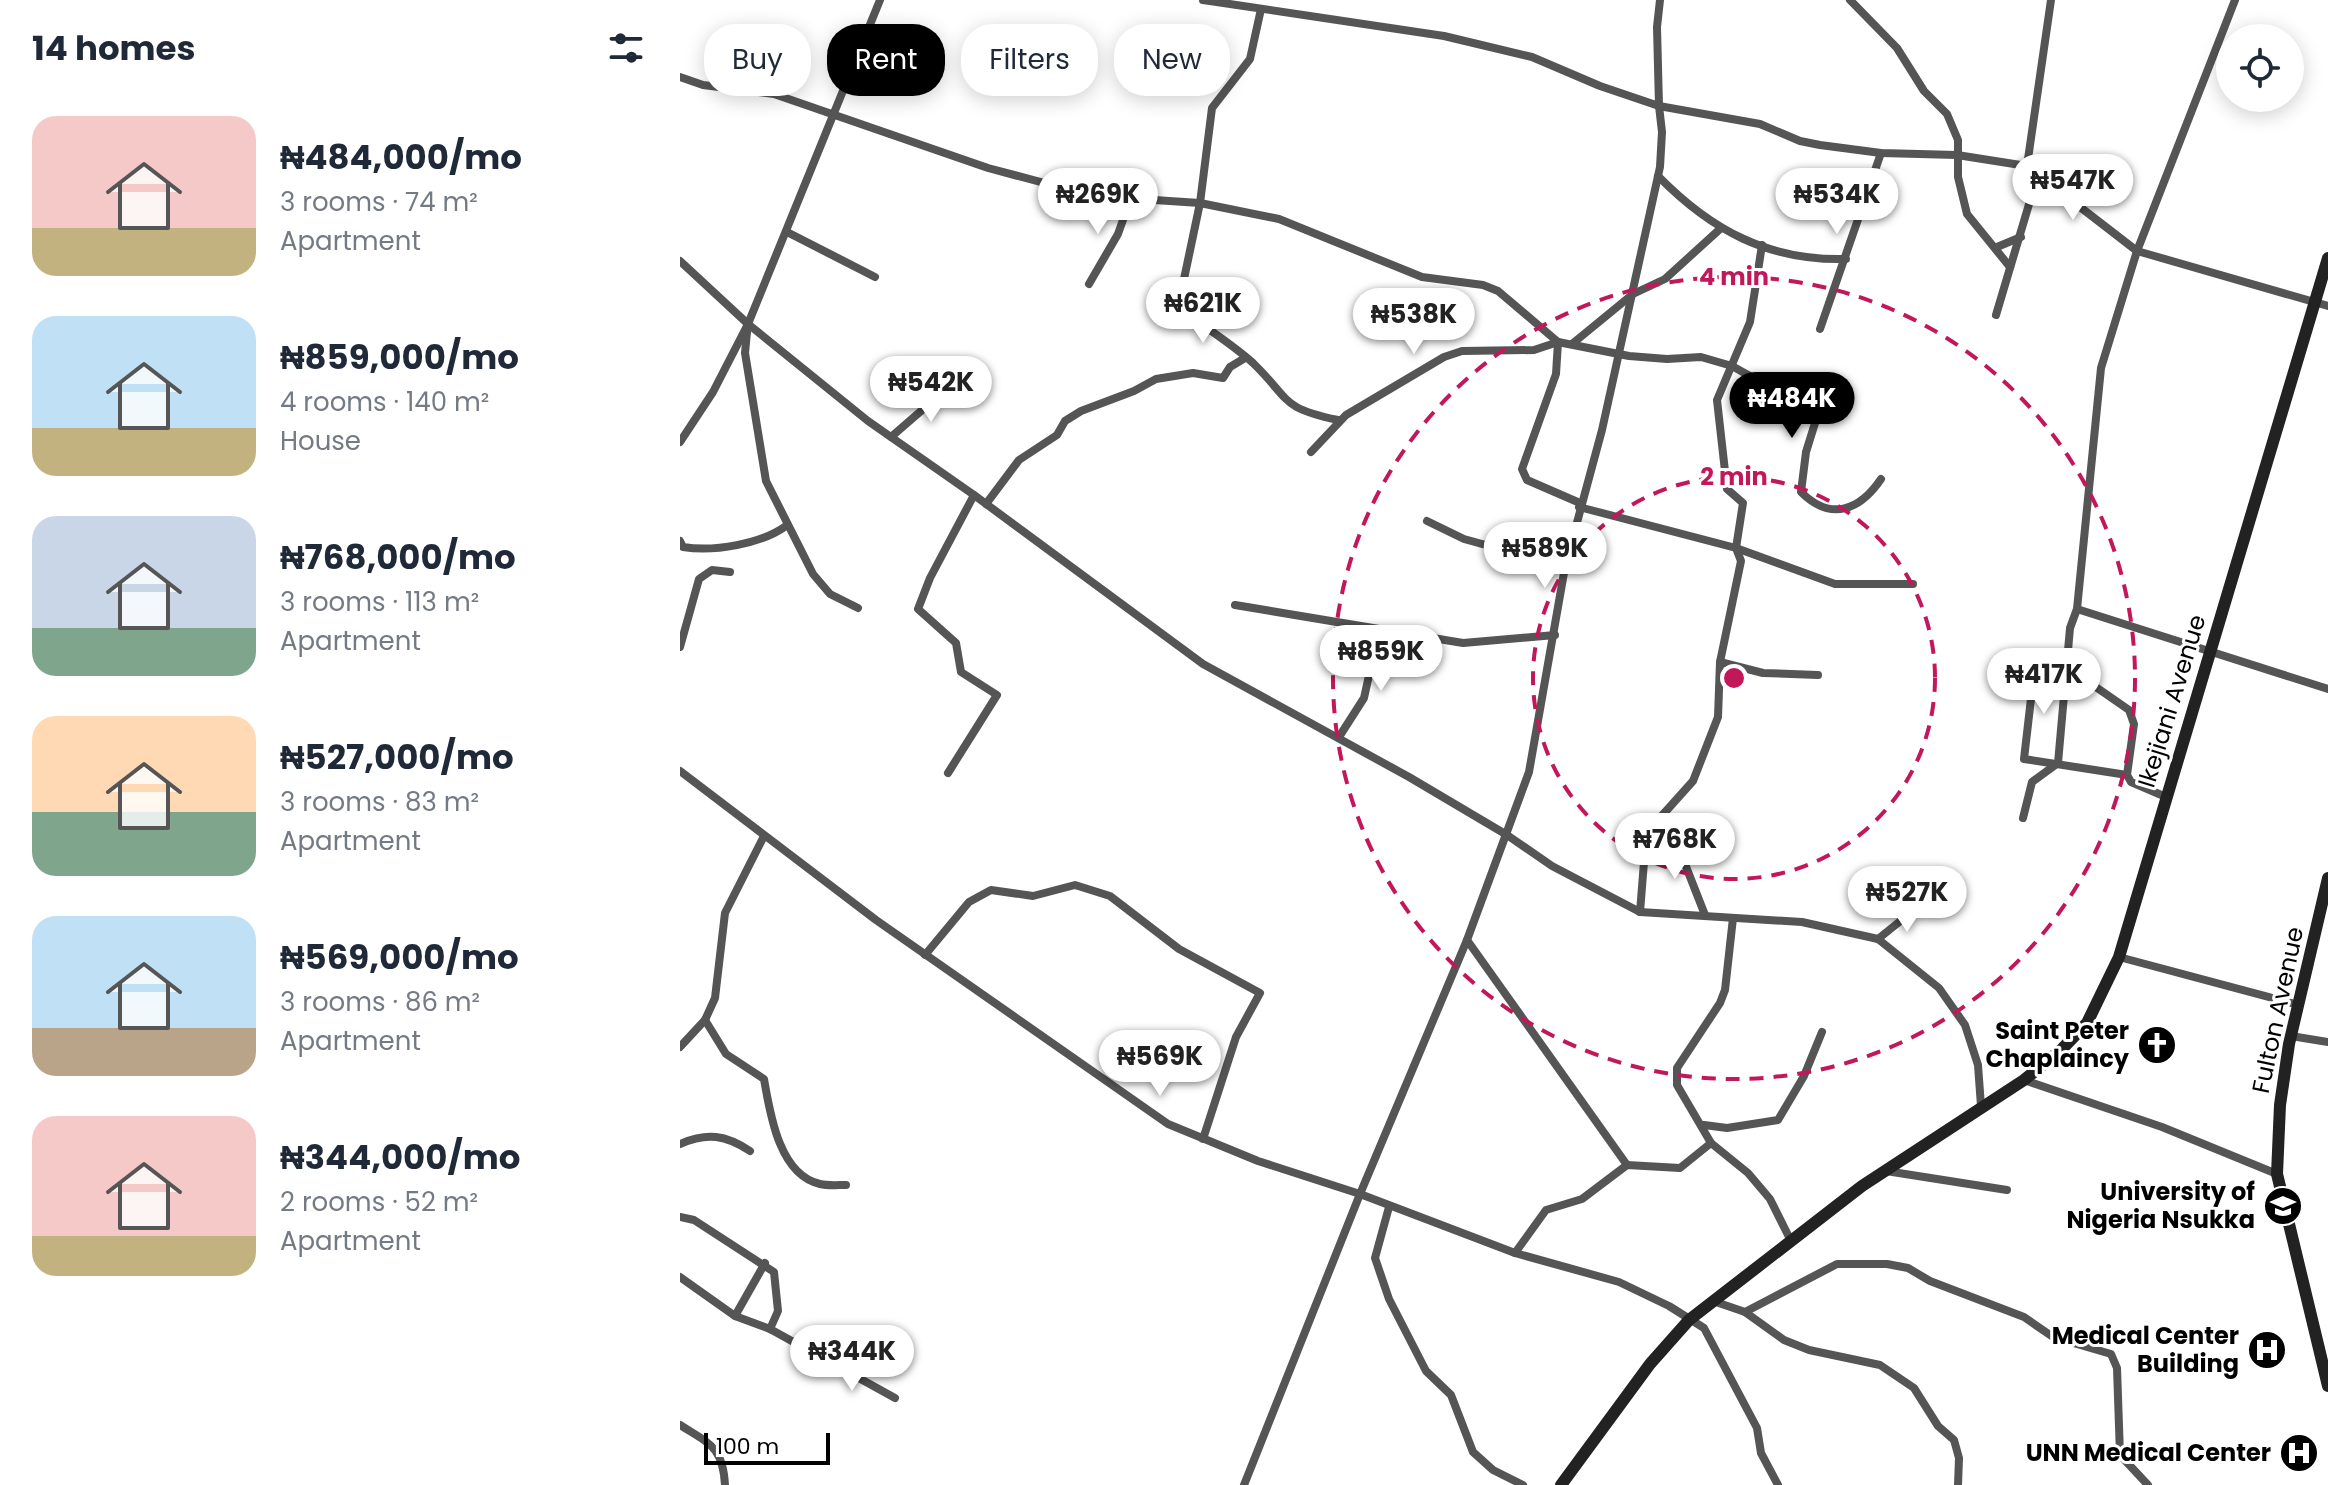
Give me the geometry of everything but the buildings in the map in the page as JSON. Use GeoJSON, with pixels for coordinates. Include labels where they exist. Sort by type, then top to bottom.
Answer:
{"type":"FeatureCollection","features":[{"type":"Feature","properties":{"kind":"street"},"geometry":{"type":"LineString","coordinates":[[680,442],[713,392],[748,324],[880,0]]}},
{"type":"Feature","properties":{"kind":"street"},"geometry":{"type":"LineString","coordinates":[[1203,0],[1257,5],[1444,36],[1518,53],[1659,106],[1760,124],[1800,141],[1881,153],[1957,155],[2027,166],[2137,251],[2328,306]]}},
{"type":"Feature","properties":{"kind":"street"},"geometry":{"type":"LineString","coordinates":[[1244,1485],[1360,1194],[1467,940],[1529,772],[1565,567],[1602,430],[1658,176],[1662,132],[1657,27],[1660,0]]}},
{"type":"Feature","properties":{"kind":"street"},"geometry":{"type":"LineString","coordinates":[[1850,0],[1897,48],[1924,91],[1947,114],[1958,140],[1958,177],[1967,214],[1997,247],[2010,267]]}},
{"type":"Feature","properties":{"kind":"street"},"geometry":{"type":"LineString","coordinates":[[2027,166],[2051,0]]}},
{"type":"Feature","properties":{"kind":"street"},"geometry":{"type":"LineString","coordinates":[[2023,818],[2032,782],[2058,763],[2070,628],[2077,609],[2101,368],[2137,251],[2235,0]]}},
{"type":"Feature","properties":{"kind":"street"},"geometry":{"type":"LineString","coordinates":[[1257,5],[1250,59],[1212,108],[1200,203],[1180,298],[1183,311],[1245,358],[1287,403],[1306,413],[1338,420]]}},
{"type":"Feature","properties":{"kind":"street"},"geometry":{"type":"LineString","coordinates":[[680,77],[703,85],[774,94],[988,168],[1093,196],[1200,203],[1279,219],[1422,277],[1490,288],[1502,293],[1558,342]]}},
{"type":"Feature","properties":{"kind":"street"},"geometry":{"type":"LineString","coordinates":[[1820,329],[1881,153]]}},
{"type":"Feature","properties":{"kind":"street"},"geometry":{"type":"LineString","coordinates":[[1996,315],[2038,174]]}},
{"type":"Feature","properties":{"kind":"street"},"geometry":{"type":"LineString","coordinates":[[1658,176],[1720,229],[1805,257],[1846,259]]}},
{"type":"Feature","properties":{"kind":"street"},"geometry":{"type":"LineString","coordinates":[[1089,284],[1118,234],[1130,200]]}},
{"type":"Feature","properties":{"kind":"street"},"geometry":{"type":"LineString","coordinates":[[1572,344],[1633,294],[1665,279],[1720,229]]}},
{"type":"Feature","properties":{"kind":"street"},"geometry":{"type":"LineString","coordinates":[[787,232],[875,277]]}},
{"type":"Feature","properties":{"kind":"street"},"geometry":{"type":"LineString","coordinates":[[1997,247],[2021,237]]}},
{"type":"Feature","properties":{"kind":"street"},"geometry":{"type":"LineString","coordinates":[[1640,912],[1644,862],[1658,820],[1693,781],[1718,717],[1720,662],[1739,582],[1741,561],[1736,548],[1743,503],[1727,489],[1717,400],[1750,322],[1762,245]]}},
{"type":"Feature","properties":{"kind":"street","name":"Ikejiani Avenue"},"geometry":{"type":"LineString","coordinates":[[1561,1485],[1642,1374],[1689,1320],[1884,1171],[2024,1080],[2061,1050],[2087,1023],[2119,957],[2328,258]]}},
{"type":"Feature","properties":{"kind":"street"},"geometry":{"type":"LineString","coordinates":[[680,261],[748,324],[891,437],[1203,664],[1339,737],[1507,835],[1552,866],[1640,912],[1802,922],[1878,939],[1939,988],[1965,1025],[1978,1065],[1981,1106]]}},
{"type":"Feature","properties":{"kind":"street"},"geometry":{"type":"LineString","coordinates":[[748,324],[745,353],[766,481],[786,526],[813,574],[830,594],[858,608]]}},
{"type":"Feature","properties":{"kind":"street"},"geometry":{"type":"LineString","coordinates":[[1558,342],[1556,374],[1522,469],[1527,480],[1580,505],[1736,548],[1835,584],[1913,584]]}},
{"type":"Feature","properties":{"kind":"street"},"geometry":{"type":"LineString","coordinates":[[1311,452],[1338,420],[1453,354],[1534,350],[1558,342],[1667,359],[1701,357],[1732,366],[1757,380],[1793,385],[1817,393],[1820,407],[1802,471],[1801,492],[1809,501],[1827,510],[1848,510],[1863,503],[1881,479]]}},
{"type":"Feature","properties":{"kind":"street"},"geometry":{"type":"LineString","coordinates":[[986,504],[1019,460],[1057,435],[1065,421],[1081,411],[1164,377],[1193,373],[1223,378],[1230,367],[1245,358]]}},
{"type":"Feature","properties":{"kind":"street"},"geometry":{"type":"LineString","coordinates":[[891,437],[921,411],[939,384]]}},
{"type":"Feature","properties":{"kind":"street"},"geometry":{"type":"LineString","coordinates":[[948,773],[997,695],[961,672],[956,643],[918,609],[974,495]]}},
{"type":"Feature","properties":{"kind":"street"},"geometry":{"type":"LineString","coordinates":[[1427,521],[1464,539],[1565,567]]}},
{"type":"Feature","properties":{"kind":"street"},"geometry":{"type":"LineString","coordinates":[[680,541],[683,547],[693,549],[715,547],[765,538],[786,526]]}},
{"type":"Feature","properties":{"kind":"street"},"geometry":{"type":"LineString","coordinates":[[680,647],[699,579],[712,570],[730,572]]}},
{"type":"Feature","properties":{"kind":"street"},"geometry":{"type":"LineString","coordinates":[[1235,605],[1463,643],[1555,635]]}},
{"type":"Feature","properties":{"kind":"street"},"geometry":{"type":"LineString","coordinates":[[2077,609],[2328,689]]}},
{"type":"Feature","properties":{"kind":"street"},"geometry":{"type":"LineString","coordinates":[[1339,737],[1364,698],[1379,630]]}},
{"type":"Feature","properties":{"kind":"street"},"geometry":{"type":"LineString","coordinates":[[1720,662],[1763,673],[1818,675]]}},
{"type":"Feature","properties":{"kind":"street"},"geometry":{"type":"LineString","coordinates":[[2035,664],[2024,759],[2127,775]]}},
{"type":"Feature","properties":{"kind":"street"},"geometry":{"type":"LineString","coordinates":[[2067,667],[2129,710],[2134,724],[2127,775],[2131,782],[2166,797]]}},
{"type":"Feature","properties":{"kind":"street"},"geometry":{"type":"LineString","coordinates":[[680,771],[925,955],[1168,1124],[1515,1253],[1619,1282],[1669,1306],[1704,1328],[1757,1428],[1761,1453],[1778,1485]]}},
{"type":"Feature","properties":{"kind":"street"},"geometry":{"type":"LineString","coordinates":[[680,1047],[705,1020],[715,998],[725,913],[764,836]]}},
{"type":"Feature","properties":{"kind":"street"},"geometry":{"type":"LineString","coordinates":[[1651,841],[1685,864],[1705,915]]}},
{"type":"Feature","properties":{"kind":"street","name":"Fulton Avenue"},"geometry":{"type":"LineString","coordinates":[[2328,878],[2291,1036],[2280,1105],[2277,1174],[2328,1386]]}},
{"type":"Feature","properties":{"kind":"street"},"geometry":{"type":"LineString","coordinates":[[925,955],[969,902],[991,890],[1033,896],[1075,885],[1110,896],[1179,949],[1260,993],[1236,1037],[1203,1139]]}},
{"type":"Feature","properties":{"kind":"street"},"geometry":{"type":"LineString","coordinates":[[1878,939],[1919,906]]}},
{"type":"Feature","properties":{"kind":"street"},"geometry":{"type":"LineString","coordinates":[[1733,918],[1720,1003],[1677,1068],[1677,1085],[1704,1125],[1711,1143],[1748,1173],[1770,1199],[1791,1241]]}},
{"type":"Feature","properties":{"kind":"street"},"geometry":{"type":"LineString","coordinates":[[1467,940],[1627,1165]]}},
{"type":"Feature","properties":{"kind":"street"},"geometry":{"type":"LineString","coordinates":[[2119,957],[2299,1005]]}},
{"type":"Feature","properties":{"kind":"street"},"geometry":{"type":"LineString","coordinates":[[705,1020],[726,1054],[764,1079],[771,1120],[794,1167],[818,1184],[846,1185]]}},
{"type":"Feature","properties":{"kind":"street"},"geometry":{"type":"LineString","coordinates":[[1704,1125],[1727,1128],[1778,1120],[1804,1076],[1822,1032]]}},
{"type":"Feature","properties":{"kind":"street"},"geometry":{"type":"LineString","coordinates":[[2291,1036],[2328,1042]]}},
{"type":"Feature","properties":{"kind":"street"},"geometry":{"type":"LineString","coordinates":[[2024,1080],[2162,1127],[2277,1174]]}},
{"type":"Feature","properties":{"kind":"street"},"geometry":{"type":"LineString","coordinates":[[680,1144],[698,1136],[713,1136],[732,1139],[750,1151]]}},
{"type":"Feature","properties":{"kind":"street"},"geometry":{"type":"LineString","coordinates":[[1515,1253],[1546,1210],[1582,1199],[1627,1165],[1680,1168],[1711,1143]]}},
{"type":"Feature","properties":{"kind":"street"},"geometry":{"type":"LineString","coordinates":[[1884,1171],[2007,1190]]}},
{"type":"Feature","properties":{"kind":"street"},"geometry":{"type":"LineString","coordinates":[[1389,1207],[1375,1258],[1389,1299],[1426,1371],[1451,1395],[1473,1452],[1493,1470],[1523,1485]]}},
{"type":"Feature","properties":{"kind":"street"},"geometry":{"type":"LineString","coordinates":[[680,1217],[694,1220],[765,1263],[775,1274],[778,1311],[770,1329]]}},
{"type":"Feature","properties":{"kind":"street"},"geometry":{"type":"LineString","coordinates":[[680,1224],[694,1220]]}},
{"type":"Feature","properties":{"kind":"street"},"geometry":{"type":"LineString","coordinates":[[735,1316],[765,1263]]}},
{"type":"Feature","properties":{"kind":"street"},"geometry":{"type":"LineString","coordinates":[[1745,1312],[1837,1264],[1887,1264],[1908,1268],[1930,1281],[2024,1317],[2053,1337],[2111,1354],[2117,1368],[2120,1455],[2148,1485]]}},
{"type":"Feature","properties":{"kind":"street"},"geometry":{"type":"LineString","coordinates":[[682,1282],[735,1316],[770,1329],[895,1398]]}},
{"type":"Feature","properties":{"kind":"street"},"geometry":{"type":"LineString","coordinates":[[1713,1301],[1745,1312],[1784,1340],[1809,1350],[1880,1365],[1914,1388],[1938,1426],[1954,1440],[1959,1458],[1958,1485]]}},
{"type":"Feature","properties":{"kind":"street"},"geometry":{"type":"LineString","coordinates":[[680,1425],[715,1447],[724,1469],[725,1485]]}},
{"type":"Feature","properties":{"kind":"place","name":"Saint Peter Chaplaincy"},"geometry":{"type":"Point","coordinates":[2157,1045]}},
{"type":"Feature","properties":{"kind":"place","name":"University of Nigeria Nsukka"},"geometry":{"type":"Point","coordinates":[2283,1206]}},
{"type":"Feature","properties":{"kind":"place","name":"Medical Center Building"},"geometry":{"type":"Point","coordinates":[2267,1350]}},
{"type":"Feature","properties":{"kind":"place","name":"UNN Medical Center"},"geometry":{"type":"Point","coordinates":[2299,1453]}}]}
